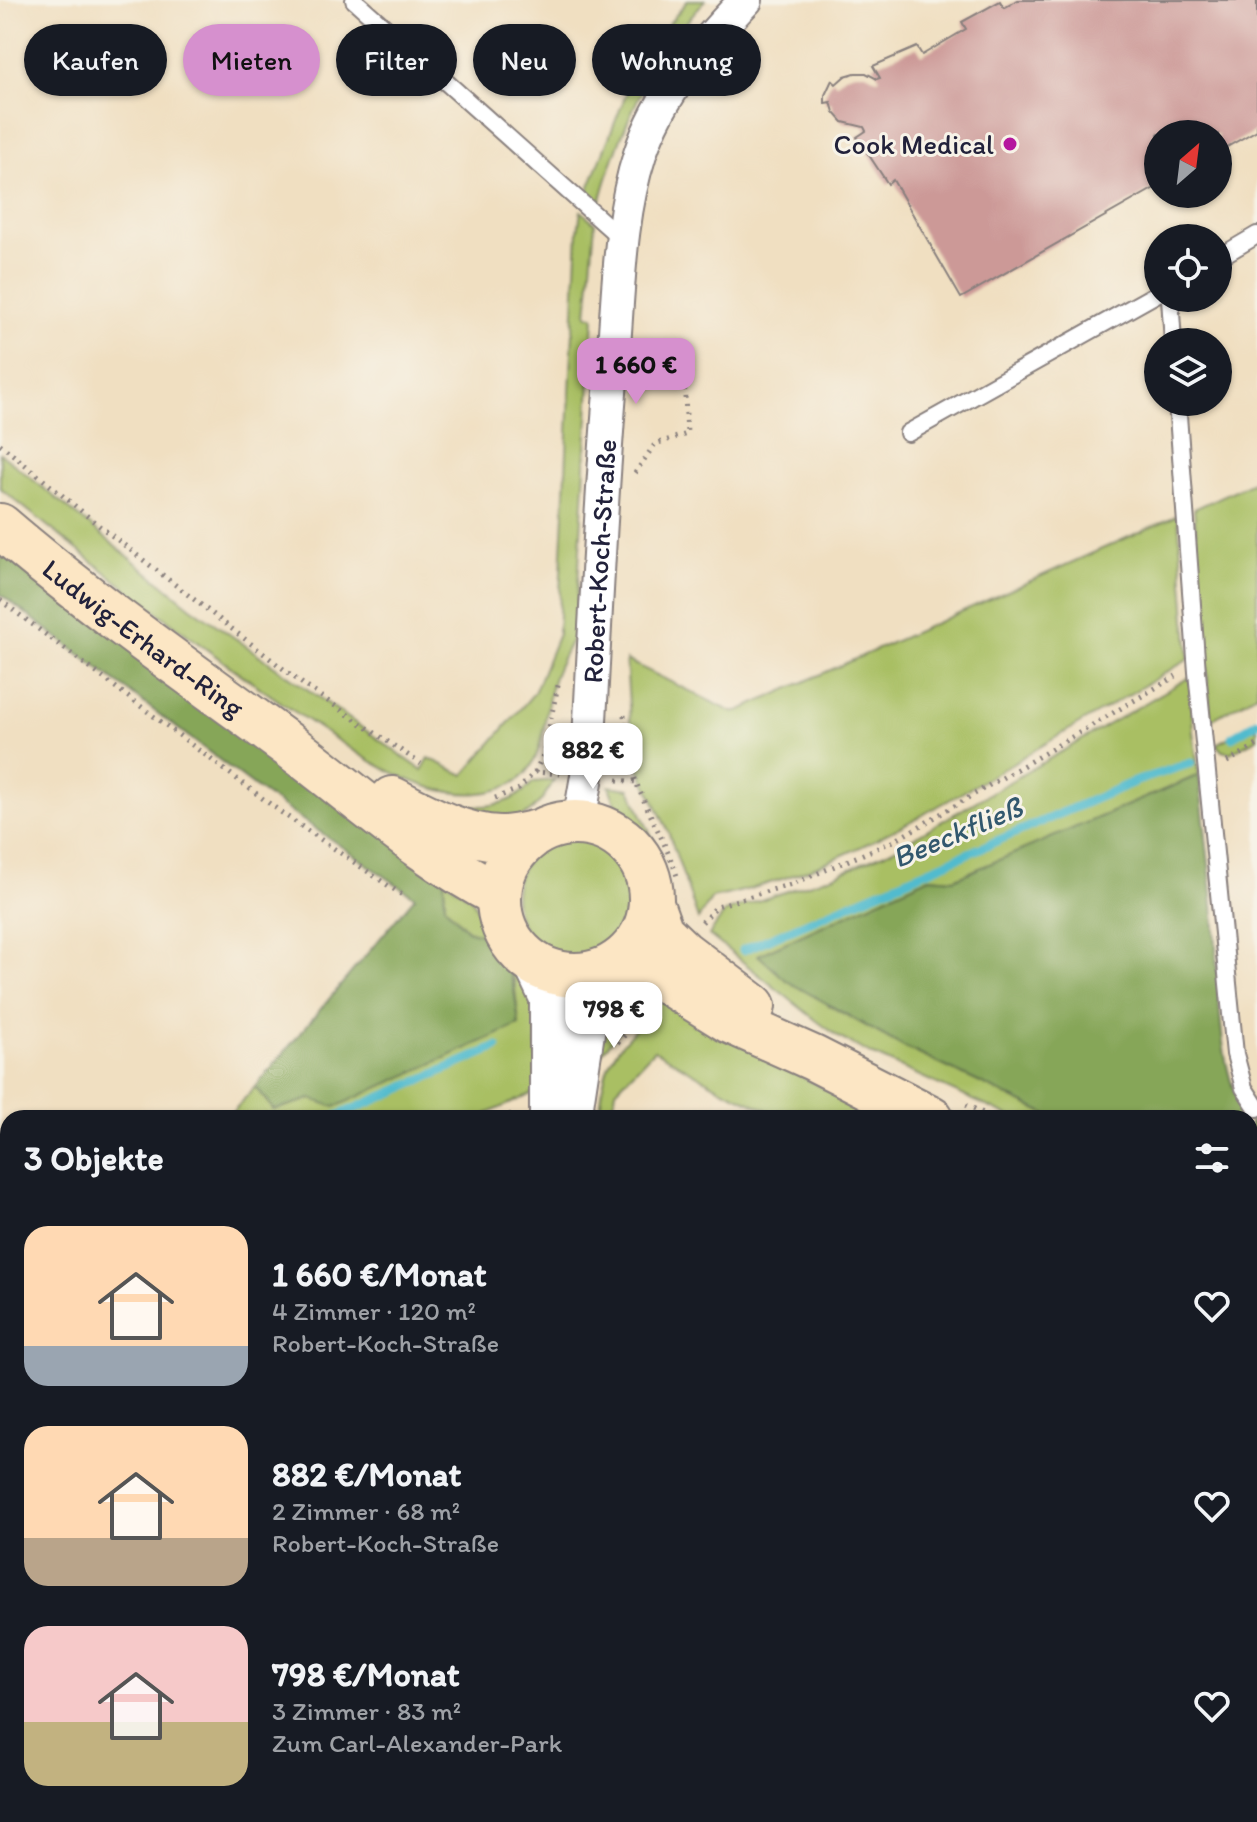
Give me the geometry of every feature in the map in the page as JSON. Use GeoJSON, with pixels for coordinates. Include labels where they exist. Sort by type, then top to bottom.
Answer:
{"type":"FeatureCollection","features":[{"type":"Feature","properties":{"kind":"main road","name":"Ludwig-Erhard-Ring"},"geometry":{"type":"LineString","coordinates":[[0,526],[188,674],[413,840],[477,884],[499,895]]}},
{"type":"Feature","properties":{"kind":"main road","name":"Ludwig-Erhard-Ring"},"geometry":{"type":"LineString","coordinates":[[289,746],[430,819],[477,836],[503,838],[538,832]]}},
{"type":"Feature","properties":{"kind":"main road"},"geometry":{"type":"LineString","coordinates":[[666,897],[650,882],[641,859],[625,841],[604,828],[579,822],[538,832],[518,848],[505,870],[499,895],[500,915],[507,934],[534,964],[563,974],[605,968],[648,970],[730,1021],[943,1110]]}},
{"type":"Feature","properties":{"kind":"main road"},"geometry":{"type":"LineString","coordinates":[[605,968],[634,948],[666,897]]}},
{"type":"Feature","properties":{"kind":"main road"},"geometry":{"type":"LineString","coordinates":[[666,897],[661,932],[813,1058]]}},
{"type":"Feature","properties":{"kind":"street","name":"Robert-Koch-Straße"},"geometry":{"type":"LineString","coordinates":[[579,822],[587,776],[608,405],[626,214],[640,152],[664,103],[713,33],[746,0]]}},
{"type":"Feature","properties":{"kind":"street"},"geometry":{"type":"LineString","coordinates":[[534,964],[550,998],[550,1110]]}},
{"type":"Feature","properties":{"kind":"street"},"geometry":{"type":"LineString","coordinates":[[573,1110],[605,968]]}},
{"type":"Feature","properties":{"kind":"lane"},"geometry":{"type":"LineString","coordinates":[[354,0],[623,240]]}},
{"type":"Feature","properties":{"kind":"lane"},"geometry":{"type":"LineString","coordinates":[[1232,250],[1257,235]]}},
{"type":"Feature","properties":{"kind":"lane"},"geometry":{"type":"LineString","coordinates":[[908,433],[1144,301]]}},
{"type":"Feature","properties":{"kind":"lane"},"geometry":{"type":"LineString","coordinates":[[1178,416],[1197,672],[1235,1054],[1244,1088],[1257,1108]]}},
{"type":"Feature","properties":{"kind":"path"},"geometry":{"type":"LineString","coordinates":[[631,480],[655,444],[687,434],[684,377],[658,365],[637,335]]}},
{"type":"Feature","properties":{"kind":"path"},"geometry":{"type":"LineString","coordinates":[[0,444],[97,524],[304,685],[421,764]]}},
{"type":"Feature","properties":{"kind":"path"},"geometry":{"type":"LineString","coordinates":[[0,600],[258,795],[405,897]]}},
{"type":"Feature","properties":{"kind":"path"},"geometry":{"type":"LineString","coordinates":[[696,929],[717,906],[795,883],[896,840],[1180,675],[1197,672]]}},
{"type":"Feature","properties":{"kind":"path"},"geometry":{"type":"LineString","coordinates":[[1208,772],[1257,745]]}},
{"type":"Feature","properties":{"kind":"path"},"geometry":{"type":"LineString","coordinates":[[484,799],[519,789],[535,772],[636,782],[670,855],[666,897]]}},
{"type":"Feature","properties":{"kind":"green space"},"geometry":{"type":"Polygon","coordinates":[[[688,0],[705,0],[685,24],[669,24],[688,0]]]}},
{"type":"Feature","properties":{"kind":"green space"},"geometry":{"type":"Polygon","coordinates":[[[625,96],[640,96],[618,145],[598,210],[585,199],[625,96]]]}},
{"type":"Feature","properties":{"kind":"green space"},"geometry":{"type":"Polygon","coordinates":[[[581,211],[595,223],[587,315],[594,316],[575,633],[554,676],[535,760],[520,779],[510,785],[478,793],[443,791],[414,782],[361,755],[219,658],[0,488],[0,453],[191,607],[422,770],[429,758],[464,775],[534,693],[558,634],[581,211]]]}},
{"type":"Feature","properties":{"kind":"green space"},"geometry":{"type":"Polygon","coordinates":[[[1257,480],[1257,694],[1211,720],[1194,509],[1257,480]]]}},
{"type":"Feature","properties":{"kind":"green space"},"geometry":{"type":"Polygon","coordinates":[[[1178,515],[1189,659],[900,827],[790,876],[712,898],[698,919],[668,831],[638,766],[631,736],[626,660],[734,713],[1178,515]]]}},
{"type":"Feature","properties":{"kind":"green space"},"geometry":{"type":"Polygon","coordinates":[[[0,549],[444,879],[445,906],[467,930],[491,937],[504,960],[514,988],[519,1025],[335,1107],[311,1099],[274,1110],[255,1087],[415,897],[263,793],[0,594],[0,549]]]}},
{"type":"Feature","properties":{"kind":"green space"},"geometry":{"type":"Polygon","coordinates":[[[1190,677],[1199,775],[954,879],[929,877],[828,1005],[904,1047],[1038,1110],[995,1110],[840,1038],[709,935],[725,912],[835,875],[894,849],[1190,677]]]}},
{"type":"Feature","properties":{"kind":"green space"},"geometry":{"type":"Polygon","coordinates":[[[1257,722],[1257,739],[1230,753],[1222,751],[1216,744],[1257,722]]]}},
{"type":"Feature","properties":{"kind":"green space"},"geometry":{"type":"Polygon","coordinates":[[[1199,775],[1214,915],[1220,1021],[1229,1076],[1243,1110],[1038,1110],[904,1047],[787,981],[758,955],[930,877],[954,879],[1199,775]]]}},
{"type":"Feature","properties":{"kind":"green space"},"geometry":{"type":"Polygon","coordinates":[[[554,780],[541,800],[515,820],[485,819],[431,801],[472,806],[499,804],[522,792],[533,782],[554,780]]]}},
{"type":"Feature","properties":{"kind":"green space"},"geometry":{"type":"Polygon","coordinates":[[[609,786],[630,789],[660,855],[623,815],[609,786]]]}},
{"type":"Feature","properties":{"kind":"green space"},"geometry":{"type":"Polygon","coordinates":[[[574,838],[597,842],[616,855],[629,874],[633,897],[629,920],[616,939],[597,952],[574,956],[551,952],[532,939],[519,920],[515,897],[519,874],[532,855],[551,842],[574,838]]]}},
{"type":"Feature","properties":{"kind":"green space"},"geometry":{"type":"Polygon","coordinates":[[[444,879],[472,899],[491,937],[467,930],[445,906],[444,879]]]}},
{"type":"Feature","properties":{"kind":"green space"},"geometry":{"type":"Polygon","coordinates":[[[509,966],[527,981],[535,997],[538,1091],[496,1110],[274,1110],[519,1025],[514,980],[509,966]]]}},
{"type":"Feature","properties":{"kind":"green space"},"geometry":{"type":"Polygon","coordinates":[[[630,984],[648,987],[632,1017],[596,1061],[600,999],[614,988],[630,984]]]}},
{"type":"Feature","properties":{"kind":"green space"},"geometry":{"type":"Polygon","coordinates":[[[662,994],[726,1037],[866,1110],[768,1110],[724,1090],[654,1050],[616,1090],[613,1110],[600,1110],[610,1062],[662,994]]]}},
{"type":"Feature","properties":{"kind":"green space"},"geometry":{"type":"Polygon","coordinates":[[[255,1087],[274,1110],[234,1110],[255,1087]]]}},
{"type":"Feature","properties":{"kind":"building","name":"Cook Medical"},"geometry":{"type":"Polygon","coordinates":[[[1018,0],[1257,0],[1257,130],[1232,144],[1232,120],[1144,120],[1144,194],[961,298],[893,180],[888,184],[857,137],[866,131],[864,127],[843,122],[834,112],[831,102],[825,103],[825,95],[832,80],[836,84],[845,76],[855,73],[880,78],[873,66],[917,47],[922,55],[966,29],[962,22],[1000,1],[1004,8],[1018,0]]]}},
{"type":"Feature","properties":{"kind":"waterway","name":"Beeckfließ"},"geometry":{"type":"LineString","coordinates":[[1232,737],[1257,722]]}},
{"type":"Feature","properties":{"kind":"waterway","name":"Beeckfließ"},"geometry":{"type":"LineString","coordinates":[[743,950],[1134,782],[1191,763]]}},
{"type":"Feature","properties":{"kind":"waterway","name":"Beeckfließ"},"geometry":{"type":"LineString","coordinates":[[351,1110],[497,1047]]}},
{"type":"Feature","properties":{"kind":"place","name":"Cook Medical"},"geometry":{"type":"Point","coordinates":[1010,144]}}]}
